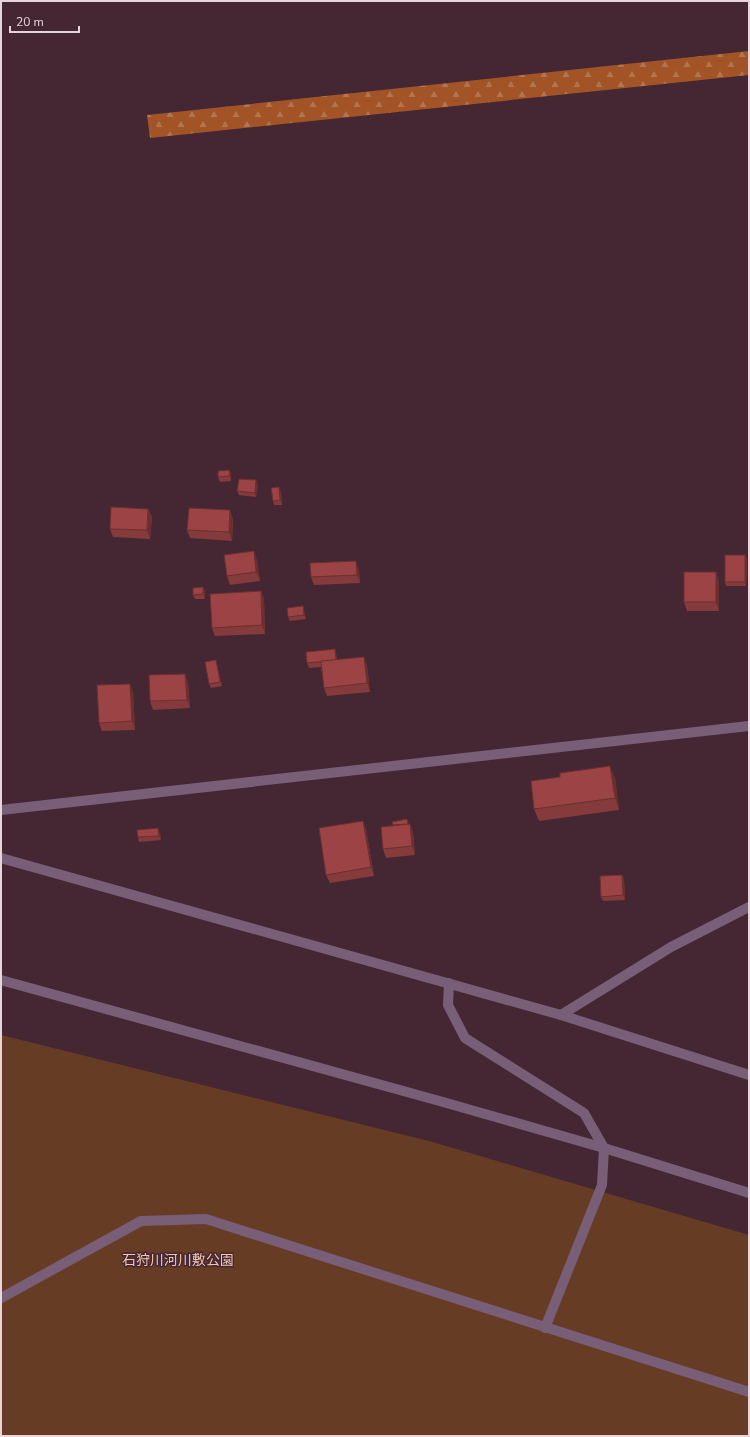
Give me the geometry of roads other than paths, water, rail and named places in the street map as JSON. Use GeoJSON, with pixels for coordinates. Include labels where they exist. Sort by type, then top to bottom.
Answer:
{"type":"FeatureCollection","features":[{"type":"Feature","properties":{"kind":"street"},"geometry":{"type":"LineString","coordinates":[[1,810],[749,726]]}},
{"type":"Feature","properties":{"kind":"street"},"geometry":{"type":"LineString","coordinates":[[1,858],[561,1015],[749,1075]]}},
{"type":"Feature","properties":{"kind":"street"},"geometry":{"type":"LineString","coordinates":[[561,1015],[671,947],[749,907]]}},
{"type":"Feature","properties":{"kind":"street"},"geometry":{"type":"LineString","coordinates":[[1,980],[436,1100],[604,1148],[749,1193]]}},
{"type":"Feature","properties":{"kind":"street"},"geometry":{"type":"LineString","coordinates":[[449,983],[448,1005],[464,1038],[584,1113],[604,1148],[602,1185],[545,1328]]}},
{"type":"Feature","properties":{"kind":"street"},"geometry":{"type":"LineString","coordinates":[[1,1298],[141,1221],[206,1219],[749,1392]]}},
{"type":"Feature","properties":{"kind":"park label","name":"石狩川河川敷公園"},"geometry":{"type":"Point","coordinates":[178,1260]}}]}
